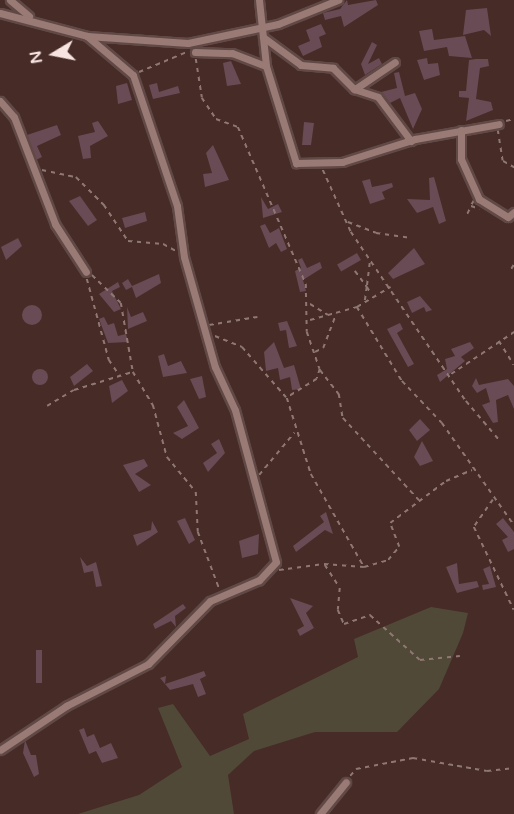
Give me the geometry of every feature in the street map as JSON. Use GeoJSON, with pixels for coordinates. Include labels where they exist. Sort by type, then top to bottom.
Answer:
{"type":"FeatureCollection","features":[{"type":"Feature","properties":{"kind":"street"},"geometry":{"type":"LineString","coordinates":[[10,0],[29,16]]}},
{"type":"Feature","properties":{"kind":"street"},"geometry":{"type":"LineString","coordinates":[[259,0],[266,66],[293,159],[302,165],[321,163],[461,130],[499,124]]}},
{"type":"Feature","properties":{"kind":"street"},"geometry":{"type":"LineString","coordinates":[[192,48],[261,28],[336,0]]}},
{"type":"Feature","properties":{"kind":"street"},"geometry":{"type":"LineString","coordinates":[[0,12],[29,16],[87,36],[232,53],[266,66]]}},
{"type":"Feature","properties":{"kind":"street"},"geometry":{"type":"LineString","coordinates":[[0,750],[66,706],[148,664],[222,594],[273,568],[276,555],[255,479],[184,257],[177,206],[133,75],[87,36]]}},
{"type":"Feature","properties":{"kind":"street"},"geometry":{"type":"LineString","coordinates":[[263,37],[301,66],[333,68],[354,89],[378,97],[411,141]]}},
{"type":"Feature","properties":{"kind":"street"},"geometry":{"type":"LineString","coordinates":[[354,89],[395,62]]}},
{"type":"Feature","properties":{"kind":"street"},"geometry":{"type":"LineString","coordinates":[[0,101],[14,117],[55,224],[86,272]]}},
{"type":"Feature","properties":{"kind":"street"},"geometry":{"type":"LineString","coordinates":[[461,130],[461,159],[479,199],[508,216],[514,212]]}},
{"type":"Feature","properties":{"kind":"street"},"geometry":{"type":"LineString","coordinates":[[320,814],[346,782]]}},
{"type":"Feature","properties":{"kind":"path"},"geometry":{"type":"LineString","coordinates":[[133,75],[192,48],[202,98],[216,119],[238,127],[310,304],[309,321],[314,352],[320,369],[339,394],[343,418],[419,500]]}},
{"type":"Feature","properties":{"kind":"path"},"geometry":{"type":"LineString","coordinates":[[514,119],[499,124],[503,161],[514,167]]}},
{"type":"Feature","properties":{"kind":"path"},"geometry":{"type":"LineString","coordinates":[[321,163],[346,220],[370,262],[391,287],[450,374],[500,441]]}},
{"type":"Feature","properties":{"kind":"path"},"geometry":{"type":"LineString","coordinates":[[34,169],[76,177],[104,205],[128,241],[164,244],[184,257]]}},
{"type":"Feature","properties":{"kind":"path"},"geometry":{"type":"LineString","coordinates":[[467,214],[471,206]]}},
{"type":"Feature","properties":{"kind":"path"},"geometry":{"type":"LineString","coordinates":[[346,220],[375,233],[412,238]]}},
{"type":"Feature","properties":{"kind":"path"},"geometry":{"type":"LineString","coordinates":[[365,302],[370,262]]}},
{"type":"Feature","properties":{"kind":"path"},"geometry":{"type":"LineString","coordinates":[[511,268],[514,264]]}},
{"type":"Feature","properties":{"kind":"path"},"geometry":{"type":"LineString","coordinates":[[355,271],[373,296]]}},
{"type":"Feature","properties":{"kind":"path"},"geometry":{"type":"LineString","coordinates":[[86,272],[118,297],[134,357],[133,372],[153,405],[167,456],[192,482],[198,532],[222,594]]}},
{"type":"Feature","properties":{"kind":"path"},"geometry":{"type":"LineString","coordinates":[[86,272],[109,360],[119,375]]}},
{"type":"Feature","properties":{"kind":"path"},"geometry":{"type":"LineString","coordinates":[[309,321],[357,307],[391,287]]}},
{"type":"Feature","properties":{"kind":"path"},"geometry":{"type":"LineString","coordinates":[[310,304],[328,315]]}},
{"type":"Feature","properties":{"kind":"path"},"geometry":{"type":"LineString","coordinates":[[357,307],[402,381],[442,423],[493,500],[514,525]]}},
{"type":"Feature","properties":{"kind":"path"},"geometry":{"type":"LineString","coordinates":[[314,352],[323,348],[337,313]]}},
{"type":"Feature","properties":{"kind":"path"},"geometry":{"type":"LineString","coordinates":[[205,325],[257,316]]}},
{"type":"Feature","properties":{"kind":"path"},"geometry":{"type":"LineString","coordinates":[[450,374],[498,340],[514,332]]}},
{"type":"Feature","properties":{"kind":"path"},"geometry":{"type":"LineString","coordinates":[[208,335],[242,347],[287,398],[297,424],[295,432],[255,479]]}},
{"type":"Feature","properties":{"kind":"path"},"geometry":{"type":"LineString","coordinates":[[498,340],[514,365]]}},
{"type":"Feature","properties":{"kind":"path"},"geometry":{"type":"LineString","coordinates":[[287,398],[317,379],[320,369]]}},
{"type":"Feature","properties":{"kind":"path"},"geometry":{"type":"LineString","coordinates":[[47,406],[119,375],[133,372]]}},
{"type":"Feature","properties":{"kind":"path"},"geometry":{"type":"LineString","coordinates":[[295,432],[311,474],[364,567]]}},
{"type":"Feature","properties":{"kind":"path"},"geometry":{"type":"LineString","coordinates":[[273,568],[324,564],[364,567],[388,560],[399,547],[390,523],[419,500],[473,470]]}},
{"type":"Feature","properties":{"kind":"path"},"geometry":{"type":"LineString","coordinates":[[493,500],[474,526],[514,610]]}},
{"type":"Feature","properties":{"kind":"path"},"geometry":{"type":"LineString","coordinates":[[324,564],[340,588],[338,610],[344,624],[370,615],[420,660],[460,656]]}},
{"type":"Feature","properties":{"kind":"path"},"geometry":{"type":"LineString","coordinates":[[346,782],[357,769],[413,758],[488,771],[514,768]]}},
{"type":"Feature","properties":{"kind":"shaded area"},"geometry":{"type":"Polygon","coordinates":[[[431,607],[468,613],[463,633],[439,689],[397,732],[315,732],[254,751],[228,775],[234,814],[78,814],[139,795],[182,767],[158,708],[173,704],[210,756],[249,739],[243,714],[358,657],[354,639],[431,607]]]}},
{"type":"Feature","properties":{"kind":"building"},"geometry":{"type":"Polygon","coordinates":[[[347,0],[348,5],[376,0],[378,5],[344,27],[341,16],[325,20],[323,13],[340,9],[347,0]]]}},
{"type":"Feature","properties":{"kind":"building"},"geometry":{"type":"Polygon","coordinates":[[[487,8],[491,36],[484,30],[463,35],[466,10],[487,8]]]}},
{"type":"Feature","properties":{"kind":"building"},"geometry":{"type":"Polygon","coordinates":[[[321,24],[326,34],[319,37],[322,47],[303,56],[298,46],[310,41],[306,30],[321,24]]]}},
{"type":"Feature","properties":{"kind":"building"},"geometry":{"type":"Polygon","coordinates":[[[432,29],[434,40],[465,36],[472,58],[449,56],[447,47],[424,51],[419,31],[432,29]]]}},
{"type":"Feature","properties":{"kind":"building"},"geometry":{"type":"Polygon","coordinates":[[[372,42],[377,45],[368,64],[379,58],[382,64],[365,75],[361,64],[372,42]]]}},
{"type":"Feature","properties":{"kind":"building"},"geometry":{"type":"Polygon","coordinates":[[[427,58],[428,64],[438,63],[440,75],[424,80],[417,60],[427,58]]]}},
{"type":"Feature","properties":{"kind":"building"},"geometry":{"type":"Polygon","coordinates":[[[488,59],[489,66],[480,68],[476,99],[491,102],[493,110],[466,121],[469,98],[459,97],[459,91],[466,91],[469,60],[488,59]]]}},
{"type":"Feature","properties":{"kind":"building"},"geometry":{"type":"Polygon","coordinates":[[[231,61],[241,84],[227,86],[223,63],[231,61]]]}},
{"type":"Feature","properties":{"kind":"building"},"geometry":{"type":"Polygon","coordinates":[[[399,72],[405,96],[415,93],[422,109],[413,129],[400,98],[390,103],[381,92],[397,88],[394,73],[399,72]]]}},
{"type":"Feature","properties":{"kind":"building"},"geometry":{"type":"Polygon","coordinates":[[[127,83],[132,100],[118,104],[116,86],[127,83]]]}},
{"type":"Feature","properties":{"kind":"building"},"geometry":{"type":"Polygon","coordinates":[[[157,83],[159,92],[178,86],[180,93],[153,99],[149,85],[157,83]]]}},
{"type":"Feature","properties":{"kind":"building"},"geometry":{"type":"Polygon","coordinates":[[[98,121],[108,136],[90,146],[91,158],[83,159],[78,136],[95,132],[92,123],[98,121]]]}},
{"type":"Feature","properties":{"kind":"building"},"geometry":{"type":"Polygon","coordinates":[[[304,122],[314,123],[311,145],[302,145],[304,122]]]}},
{"type":"Feature","properties":{"kind":"building"},"geometry":{"type":"Polygon","coordinates":[[[57,125],[61,135],[37,146],[42,157],[36,160],[27,135],[57,125]]]}},
{"type":"Feature","properties":{"kind":"building"},"geometry":{"type":"Polygon","coordinates":[[[213,145],[229,180],[205,187],[203,174],[212,173],[206,153],[213,145]]]}},
{"type":"Feature","properties":{"kind":"building"},"geometry":{"type":"Polygon","coordinates":[[[434,177],[446,221],[439,224],[433,207],[417,213],[407,199],[430,200],[429,178],[434,177]]]}},
{"type":"Feature","properties":{"kind":"building"},"geometry":{"type":"Polygon","coordinates":[[[370,179],[372,187],[392,183],[393,187],[382,192],[385,199],[370,204],[362,181],[370,179]]]}},
{"type":"Feature","properties":{"kind":"building"},"geometry":{"type":"Polygon","coordinates":[[[80,196],[97,220],[88,226],[69,201],[80,196]]]}},
{"type":"Feature","properties":{"kind":"building"},"geometry":{"type":"Polygon","coordinates":[[[261,197],[268,209],[278,204],[282,212],[263,218],[261,197]]]}},
{"type":"Feature","properties":{"kind":"building"},"geometry":{"type":"Polygon","coordinates":[[[145,212],[147,221],[125,228],[122,218],[145,212]]]}},
{"type":"Feature","properties":{"kind":"building"},"geometry":{"type":"Polygon","coordinates":[[[265,224],[270,233],[279,228],[287,249],[281,252],[276,243],[269,248],[260,226],[265,224]]]}},
{"type":"Feature","properties":{"kind":"building"},"geometry":{"type":"Polygon","coordinates":[[[18,238],[22,246],[6,260],[1,247],[18,238]]]}},
{"type":"Feature","properties":{"kind":"building"},"geometry":{"type":"Polygon","coordinates":[[[414,248],[425,264],[393,279],[388,273],[414,248]]]}},
{"type":"Feature","properties":{"kind":"building"},"geometry":{"type":"Polygon","coordinates":[[[357,253],[361,260],[341,271],[337,264],[357,253]]]}},
{"type":"Feature","properties":{"kind":"building"},"geometry":{"type":"Polygon","coordinates":[[[302,258],[307,268],[320,262],[322,268],[303,280],[306,291],[300,292],[295,271],[301,268],[298,260],[302,258]]]}},
{"type":"Feature","properties":{"kind":"building"},"geometry":{"type":"Polygon","coordinates":[[[159,274],[161,283],[136,298],[132,287],[126,290],[122,283],[128,279],[132,286],[159,274]]]}},
{"type":"Feature","properties":{"kind":"building"},"geometry":{"type":"Polygon","coordinates":[[[118,282],[120,287],[112,291],[121,309],[114,312],[99,294],[118,282]]]}},
{"type":"Feature","properties":{"kind":"building"},"geometry":{"type":"Polygon","coordinates":[[[420,296],[432,310],[426,312],[424,307],[412,313],[407,302],[420,296]]]}},
{"type":"Feature","properties":{"kind":"building"},"geometry":{"type":"Polygon","coordinates":[[[28,305],[36,305],[42,311],[42,319],[36,325],[28,325],[22,319],[22,311],[28,305]]]}},
{"type":"Feature","properties":{"kind":"building"},"geometry":{"type":"Polygon","coordinates":[[[127,307],[131,317],[143,312],[147,321],[128,329],[127,307]]]}},
{"type":"Feature","properties":{"kind":"building"},"geometry":{"type":"Polygon","coordinates":[[[104,317],[108,325],[114,323],[118,336],[126,334],[128,342],[108,343],[99,319],[104,317]]]}},
{"type":"Feature","properties":{"kind":"building"},"geometry":{"type":"Polygon","coordinates":[[[287,321],[297,346],[289,348],[286,330],[280,331],[278,323],[287,321]]]}},
{"type":"Feature","properties":{"kind":"building"},"geometry":{"type":"Polygon","coordinates":[[[400,323],[403,329],[397,333],[414,364],[408,367],[387,329],[400,323]]]}},
{"type":"Feature","properties":{"kind":"building"},"geometry":{"type":"Polygon","coordinates":[[[274,342],[284,368],[294,365],[301,389],[292,390],[290,377],[280,380],[278,368],[266,371],[264,352],[274,342]]]}},
{"type":"Feature","properties":{"kind":"building"},"geometry":{"type":"Polygon","coordinates":[[[470,342],[474,348],[461,357],[465,361],[440,382],[437,375],[447,369],[445,359],[455,356],[451,349],[470,342]]]}},
{"type":"Feature","properties":{"kind":"building"},"geometry":{"type":"Polygon","coordinates":[[[164,354],[168,366],[181,361],[187,373],[163,377],[158,356],[164,354]]]}},
{"type":"Feature","properties":{"kind":"building"},"geometry":{"type":"Polygon","coordinates":[[[87,364],[93,371],[74,386],[70,377],[87,364]]]}},
{"type":"Feature","properties":{"kind":"building"},"geometry":{"type":"Polygon","coordinates":[[[40,369],[48,377],[40,385],[32,377],[40,369]]]}},
{"type":"Feature","properties":{"kind":"building"},"geometry":{"type":"Polygon","coordinates":[[[202,376],[206,397],[199,399],[190,379],[202,376]]]}},
{"type":"Feature","properties":{"kind":"building"},"geometry":{"type":"Polygon","coordinates":[[[476,378],[479,385],[508,379],[514,386],[514,409],[508,395],[496,400],[498,422],[493,423],[482,405],[490,402],[486,388],[477,393],[472,386],[476,378]]]}},
{"type":"Feature","properties":{"kind":"building"},"geometry":{"type":"Polygon","coordinates":[[[122,380],[128,391],[112,403],[109,386],[122,380]]]}},
{"type":"Feature","properties":{"kind":"building"},"geometry":{"type":"Polygon","coordinates":[[[184,400],[199,428],[182,439],[173,433],[188,426],[177,407],[184,400]]]}},
{"type":"Feature","properties":{"kind":"building"},"geometry":{"type":"Polygon","coordinates":[[[420,419],[430,430],[417,441],[409,430],[420,419]]]}},
{"type":"Feature","properties":{"kind":"building"},"geometry":{"type":"Polygon","coordinates":[[[219,439],[225,453],[208,472],[203,463],[217,453],[211,444],[219,439]]]}},
{"type":"Feature","properties":{"kind":"building"},"geometry":{"type":"Polygon","coordinates":[[[422,441],[433,461],[420,466],[414,457],[422,441]]]}},
{"type":"Feature","properties":{"kind":"building"},"geometry":{"type":"Polygon","coordinates":[[[144,459],[148,466],[135,474],[151,485],[139,492],[123,465],[144,459]]]}},
{"type":"Feature","properties":{"kind":"building"},"geometry":{"type":"Polygon","coordinates":[[[326,512],[333,534],[325,530],[296,552],[293,546],[324,522],[320,516],[326,512]]]}},
{"type":"Feature","properties":{"kind":"building"},"geometry":{"type":"Polygon","coordinates":[[[185,518],[195,540],[189,544],[177,521],[185,518]]]}},
{"type":"Feature","properties":{"kind":"building"},"geometry":{"type":"Polygon","coordinates":[[[503,518],[514,532],[514,549],[508,552],[502,540],[508,537],[496,524],[503,518]]]}},
{"type":"Feature","properties":{"kind":"building"},"geometry":{"type":"Polygon","coordinates":[[[152,521],[158,532],[137,546],[133,535],[151,530],[152,521]]]}},
{"type":"Feature","properties":{"kind":"building"},"geometry":{"type":"Polygon","coordinates":[[[259,534],[258,554],[242,558],[239,541],[259,534]]]}},
{"type":"Feature","properties":{"kind":"building"},"geometry":{"type":"Polygon","coordinates":[[[80,557],[87,566],[96,562],[102,586],[96,587],[93,571],[84,573],[80,557]]]}},
{"type":"Feature","properties":{"kind":"building"},"geometry":{"type":"Polygon","coordinates":[[[457,563],[459,584],[477,581],[479,587],[457,593],[446,567],[457,563]]]}},
{"type":"Feature","properties":{"kind":"building"},"geometry":{"type":"Polygon","coordinates":[[[490,566],[496,587],[483,590],[482,585],[489,584],[483,569],[490,566]]]}},
{"type":"Feature","properties":{"kind":"building"},"geometry":{"type":"Polygon","coordinates":[[[290,598],[313,606],[306,613],[314,628],[300,636],[297,630],[304,626],[290,598]]]}},
{"type":"Feature","properties":{"kind":"building"},"geometry":{"type":"Polygon","coordinates":[[[183,604],[186,608],[175,616],[176,627],[171,621],[155,629],[153,624],[183,604]]]}},
{"type":"Feature","properties":{"kind":"building"},"geometry":{"type":"Polygon","coordinates":[[[36,650],[42,650],[42,683],[36,683],[36,650]]]}},
{"type":"Feature","properties":{"kind":"building"},"geometry":{"type":"Polygon","coordinates":[[[204,671],[206,676],[200,679],[206,694],[198,697],[193,684],[170,690],[165,684],[204,671]]]}},
{"type":"Feature","properties":{"kind":"building"},"geometry":{"type":"Polygon","coordinates":[[[166,676],[165,684],[160,678],[166,676]]]}},
{"type":"Feature","properties":{"kind":"building"},"geometry":{"type":"Polygon","coordinates":[[[84,728],[87,737],[94,734],[100,748],[111,743],[118,758],[102,763],[96,751],[89,754],[79,730],[84,728]]]}},
{"type":"Feature","properties":{"kind":"building"},"geometry":{"type":"Polygon","coordinates":[[[25,740],[31,755],[36,755],[39,774],[34,777],[23,753],[25,740]]]}}]}
